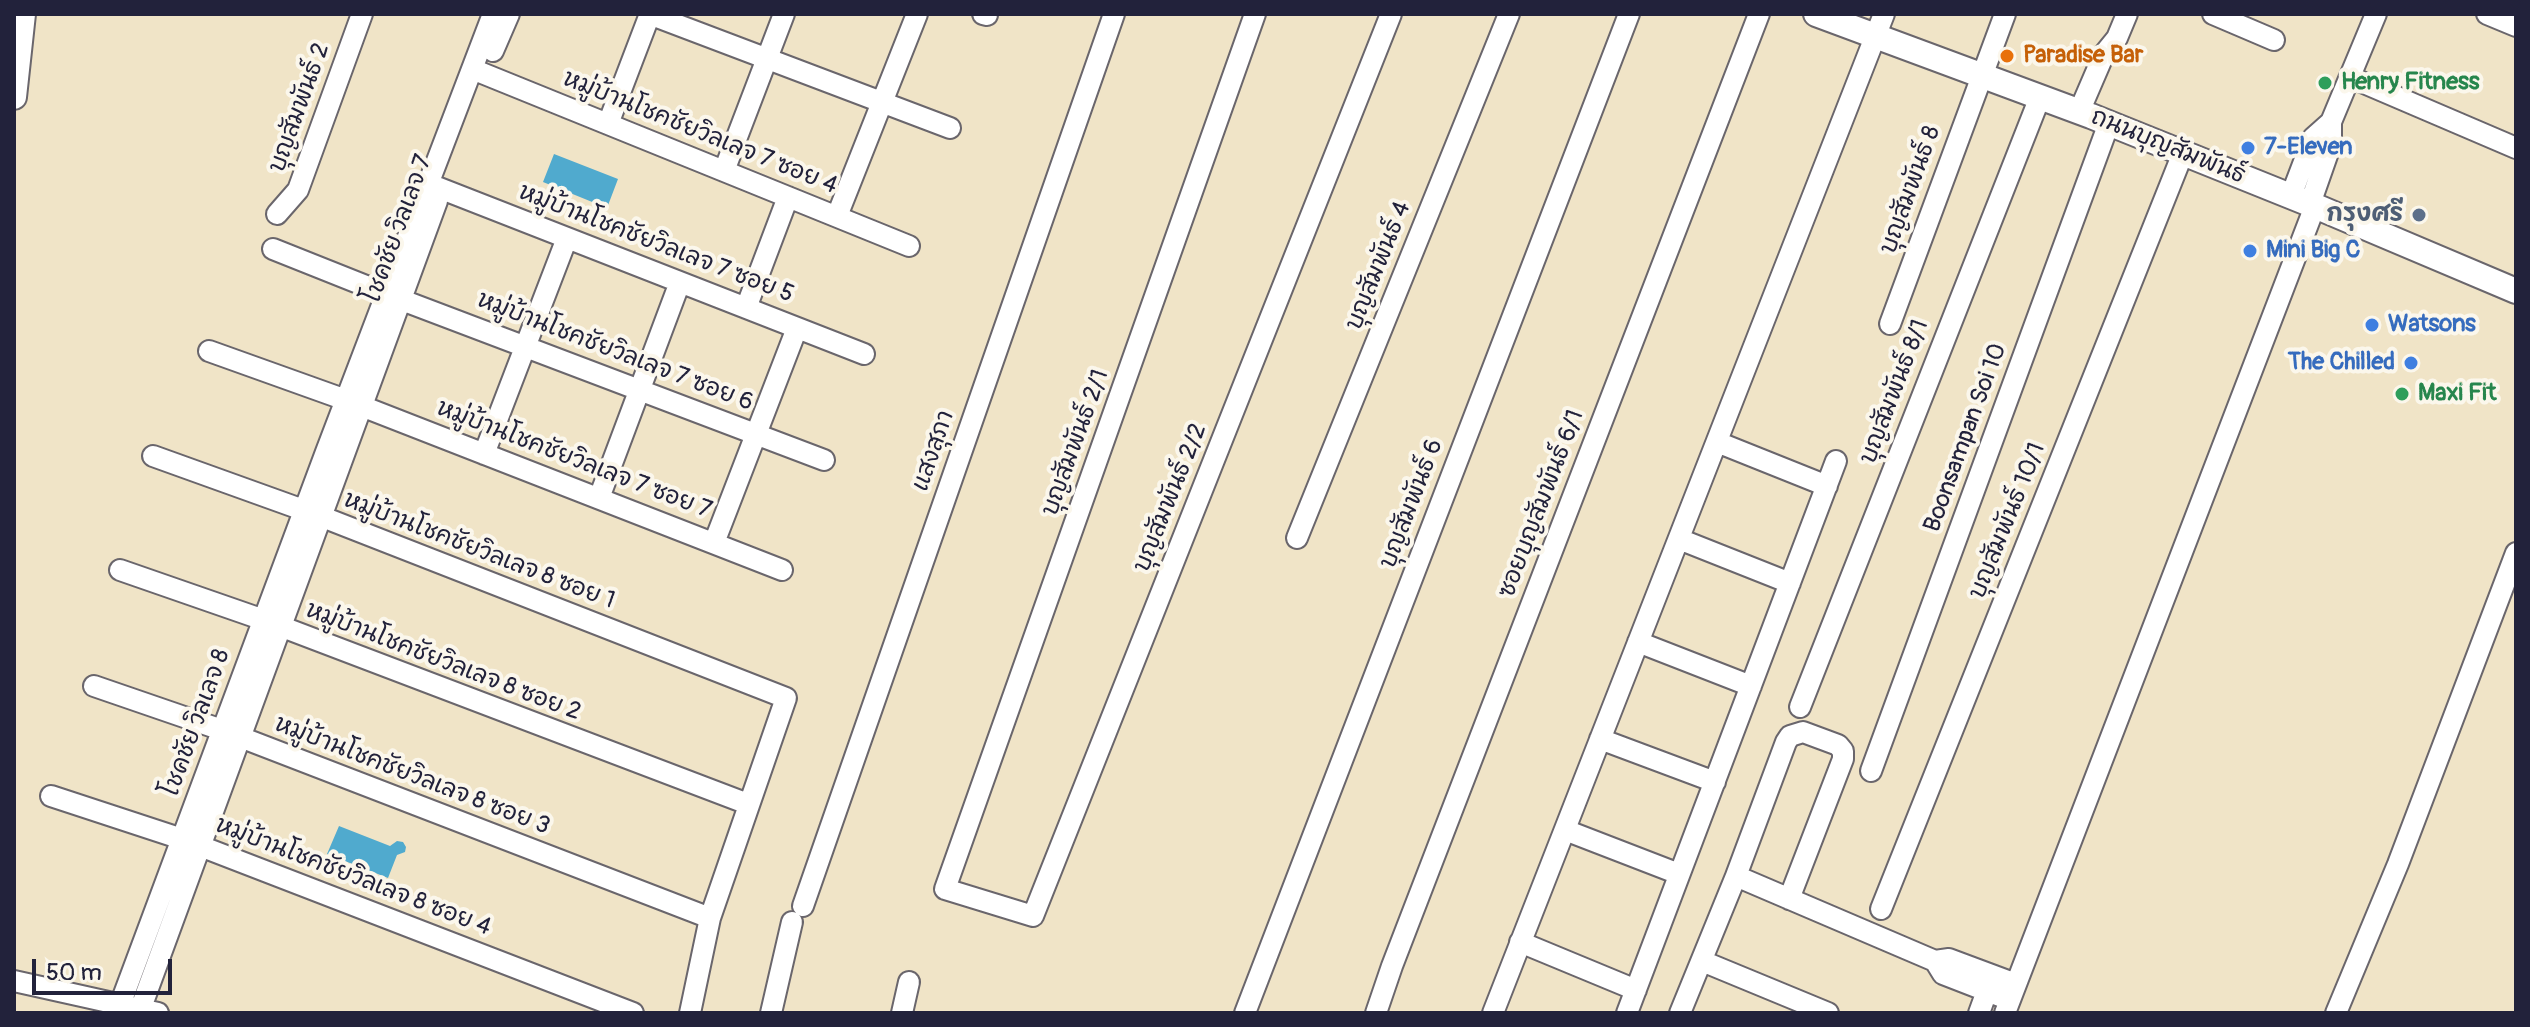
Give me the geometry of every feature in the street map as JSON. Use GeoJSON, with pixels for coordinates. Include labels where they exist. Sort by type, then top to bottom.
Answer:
{"type":"FeatureCollection","features":[{"type":"Feature","properties":{"kind":"street"},"geometry":{"type":"LineString","coordinates":[[14,97],[23,14]]}},
{"type":"Feature","properties":{"kind":"street","name":"บุญสัมพันธ์ 2"},"geometry":{"type":"LineString","coordinates":[[277,214],[298,190],[362,14]]}},
{"type":"Feature","properties":{"kind":"street","name":"โชคชัย วิลเลจ 7"},"geometry":{"type":"LineString","coordinates":[[333,457],[478,72],[493,14]]}},
{"type":"Feature","properties":{"kind":"street","name":"โชคชัย วิลเลจ 7"},"geometry":{"type":"LineString","coordinates":[[478,72],[509,14]]}},
{"type":"Feature","properties":{"kind":"street"},"geometry":{"type":"LineString","coordinates":[[608,124],[650,14],[950,128]]}},
{"type":"Feature","properties":{"kind":"street"},"geometry":{"type":"LineString","coordinates":[[724,171],[784,14]]}},
{"type":"Feature","properties":{"kind":"street"},"geometry":{"type":"LineString","coordinates":[[837,216],[917,14]]}},
{"type":"Feature","properties":{"kind":"street","name":"แสงสุภา"},"geometry":{"type":"LineString","coordinates":[[771,1013],[798,914],[1114,14]]}},
{"type":"Feature","properties":{"kind":"street","name":"บุญสัมพันธ์ 2/1"},"geometry":{"type":"LineString","coordinates":[[945,889],[1255,14]]}},
{"type":"Feature","properties":{"kind":"street","name":"บุญสัมพันธ์ 2/2"},"geometry":{"type":"LineString","coordinates":[[945,889],[1033,916],[1391,14]]}},
{"type":"Feature","properties":{"kind":"street","name":"บุญสัมพันธ์ 4"},"geometry":{"type":"LineString","coordinates":[[1297,538],[1509,14]]}},
{"type":"Feature","properties":{"kind":"street","name":"บุญสัมพันธ์ 6"},"geometry":{"type":"LineString","coordinates":[[1245,1013],[1629,14]]}},
{"type":"Feature","properties":{"kind":"street","name":"ซอยบุญสัมพันธ์ 6/1"},"geometry":{"type":"LineString","coordinates":[[1376,1013],[1759,14]]}},
{"type":"Feature","properties":{"kind":"street","name":"ถนนบุญสัมพันธ์"},"geometry":{"type":"LineString","coordinates":[[1816,14],[1880,25],[1981,75],[2305,202],[2516,291]]}},
{"type":"Feature","properties":{"kind":"street","name":"บุญสัมพันธ์ 8"},"geometry":{"type":"LineString","coordinates":[[1890,324],[2005,14]]}},
{"type":"Feature","properties":{"kind":"street","name":"Boonsampan Soi 10"},"geometry":{"type":"LineString","coordinates":[[1871,771],[2093,117],[2116,59],[2117,38],[2127,14]]}},
{"type":"Feature","properties":{"kind":"street"},"geometry":{"type":"LineString","coordinates":[[2213,14],[2274,40]]}},
{"type":"Feature","properties":{"kind":"street"},"geometry":{"type":"LineString","coordinates":[[2010,999],[2305,202],[2331,144],[2331,122],[2376,14]]}},
{"type":"Feature","properties":{"kind":"street"},"geometry":{"type":"LineString","coordinates":[[2487,14],[2516,26]]}},
{"type":"Feature","properties":{"kind":"street"},"geometry":{"type":"LineString","coordinates":[[1493,1013],[1880,25]]}},
{"type":"Feature","properties":{"kind":"street","name":"หมู่บ้านโชคชัยวิลเลจ 7 ซอย 4"},"geometry":{"type":"LineString","coordinates":[[478,72],[909,246]]}},
{"type":"Feature","properties":{"kind":"street"},"geometry":{"type":"LineString","coordinates":[[2350,77],[2516,148]]}},
{"type":"Feature","properties":{"kind":"street","name":"บุญสัมพันธ์ 8/1"},"geometry":{"type":"LineString","coordinates":[[1800,707],[2040,97]]}},
{"type":"Feature","properties":{"kind":"street","name":"บุญสัมพันธ์ 10/1"},"geometry":{"type":"LineString","coordinates":[[1881,909],[2183,153]]}},
{"type":"Feature","properties":{"kind":"street","name":"หมู่บ้านโชคชัยวิลเลจ 7 ซอย 5"},"geometry":{"type":"LineString","coordinates":[[435,186],[864,354]]}},
{"type":"Feature","properties":{"kind":"street"},"geometry":{"type":"LineString","coordinates":[[746,308],[788,197]]}},
{"type":"Feature","properties":{"kind":"street"},"geometry":{"type":"LineString","coordinates":[[484,454],[567,238]]}},
{"type":"Feature","properties":{"kind":"street","name":"หมู่บ้านโชคชัยวิลเลจ 7 ซอย 6"},"geometry":{"type":"LineString","coordinates":[[273,249],[824,460]]}},
{"type":"Feature","properties":{"kind":"street"},"geometry":{"type":"LineString","coordinates":[[599,498],[680,282]]}},
{"type":"Feature","properties":{"kind":"street"},"geometry":{"type":"LineString","coordinates":[[714,543],[797,328]]}},
{"type":"Feature","properties":{"kind":"street","name":"หมู่บ้านโชคชัยวิลเลจ 7 ซอย 7"},"geometry":{"type":"LineString","coordinates":[[209,351],[353,403],[782,570]]}},
{"type":"Feature","properties":{"kind":"street"},"geometry":{"type":"LineString","coordinates":[[1717,442],[1827,486]]}},
{"type":"Feature","properties":{"kind":"street","name":"หมู่บ้านโชคชัยวิลเลจ 8 ซอย 1"},"geometry":{"type":"LineString","coordinates":[[153,456],[312,513],[786,698],[748,804]]}},
{"type":"Feature","properties":{"kind":"street","name":"โชคชัย วิลเลจ 8"},"geometry":{"type":"LineString","coordinates":[[135,1010],[191,843],[333,457]]}},
{"type":"Feature","properties":{"kind":"street"},"geometry":{"type":"LineString","coordinates":[[1627,1013],[1836,461]]}},
{"type":"Feature","properties":{"kind":"street"},"geometry":{"type":"LineString","coordinates":[[1679,539],[1790,583]]}},
{"type":"Feature","properties":{"kind":"street"},"geometry":{"type":"LineString","coordinates":[[2336,1013],[2398,864],[2516,553]]}},
{"type":"Feature","properties":{"kind":"street","name":"หมู่บ้านโชคชัยวิลเลจ 8 ซอย 2"},"geometry":{"type":"LineString","coordinates":[[120,570],[272,624],[748,804]]}},
{"type":"Feature","properties":{"kind":"street"},"geometry":{"type":"LineString","coordinates":[[1638,642],[1751,686]]}},
{"type":"Feature","properties":{"kind":"street","name":"หมู่บ้านโชคชัยวิลเลจ 8 ซอย 3"},"geometry":{"type":"LineString","coordinates":[[94,686],[231,734],[710,918]]}},
{"type":"Feature","properties":{"kind":"street"},"geometry":{"type":"LineString","coordinates":[[1680,1013],[1786,742],[1790,736],[1803,732],[1838,745],[1843,751],[1843,759],[1789,899]]}},
{"type":"Feature","properties":{"kind":"street"},"geometry":{"type":"LineString","coordinates":[[1600,739],[1715,782]]}},
{"type":"Feature","properties":{"kind":"street","name":"หมู่บ้านโชคชัยวิลเลจ 8 ซอย 4"},"geometry":{"type":"LineString","coordinates":[[51,796],[191,843],[633,1013]]}},
{"type":"Feature","properties":{"kind":"street"},"geometry":{"type":"LineString","coordinates":[[690,1013],[710,918],[748,804]]}},
{"type":"Feature","properties":{"kind":"street"},"geometry":{"type":"LineString","coordinates":[[1565,830],[1679,874]]}},
{"type":"Feature","properties":{"kind":"street"},"geometry":{"type":"LineString","coordinates":[[1736,876],[1935,961],[1949,959],[2010,999]]}},
{"type":"Feature","properties":{"kind":"street"},"geometry":{"type":"LineString","coordinates":[[1520,942],[1636,990]]}},
{"type":"Feature","properties":{"kind":"street"},"geometry":{"type":"LineString","coordinates":[[1702,961],[1828,1013]]}},
{"type":"Feature","properties":{"kind":"street"},"geometry":{"type":"LineString","coordinates":[[1935,961],[1943,974],[2010,999]]}},
{"type":"Feature","properties":{"kind":"street"},"geometry":{"type":"LineString","coordinates":[[14,981],[135,1010]]}},
{"type":"Feature","properties":{"kind":"street"},"geometry":{"type":"LineString","coordinates":[[902,1013],[909,982]]}},
{"type":"Feature","properties":{"kind":"street"},"geometry":{"type":"LineString","coordinates":[[1979,1013],[1987,991]]}},
{"type":"Feature","properties":{"kind":"water"},"geometry":{"type":"Polygon","coordinates":[[[554,154],[618,179],[607,208],[543,182],[554,154]]]}},
{"type":"Feature","properties":{"kind":"water"},"geometry":{"type":"Polygon","coordinates":[[[339,826],[390,846],[397,841],[403,842],[405,852],[397,855],[388,878],[327,854],[339,826]]]}},
{"type":"Feature","properties":{"kind":"place","name":"Paradise Bar"},"geometry":{"type":"Point","coordinates":[2007,56]}},
{"type":"Feature","properties":{"kind":"place","name":"Henry Fitness"},"geometry":{"type":"Point","coordinates":[2325,83]}},
{"type":"Feature","properties":{"kind":"place","name":"7-Eleven"},"geometry":{"type":"Point","coordinates":[2248,148]}},
{"type":"Feature","properties":{"kind":"place","name":"กรุงศรี"},"geometry":{"type":"Point","coordinates":[2419,215]}},
{"type":"Feature","properties":{"kind":"place","name":"Mini Big C"},"geometry":{"type":"Point","coordinates":[2250,251]}},
{"type":"Feature","properties":{"kind":"place","name":"Watsons"},"geometry":{"type":"Point","coordinates":[2372,325]}},
{"type":"Feature","properties":{"kind":"place","name":"The Chilled"},"geometry":{"type":"Point","coordinates":[2411,363]}},
{"type":"Feature","properties":{"kind":"place","name":"Maxi Fit"},"geometry":{"type":"Point","coordinates":[2402,394]}}]}
